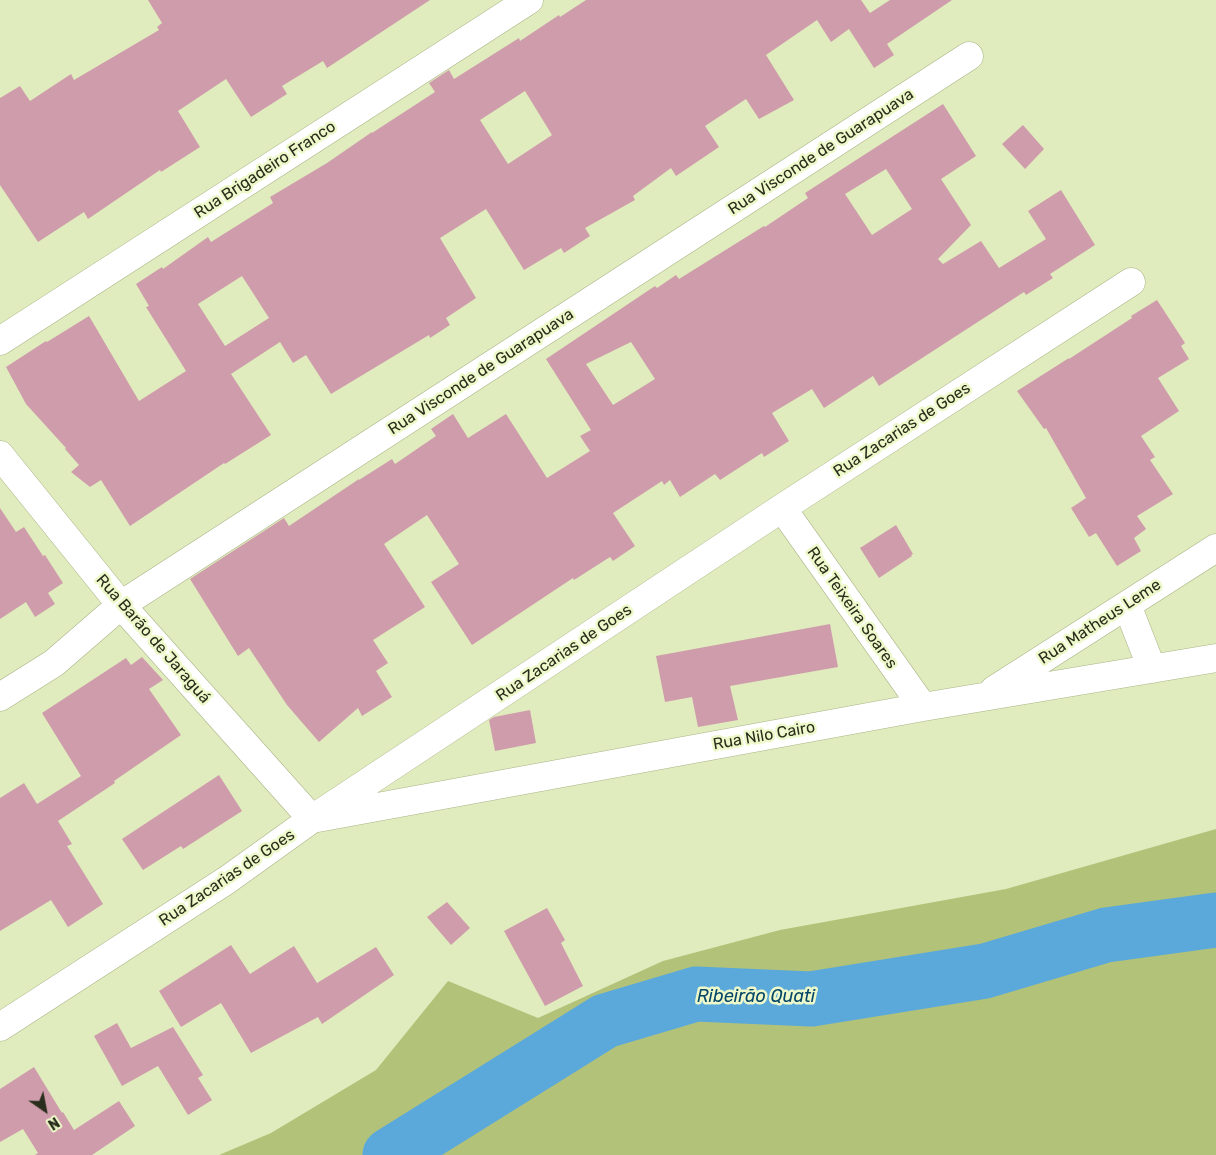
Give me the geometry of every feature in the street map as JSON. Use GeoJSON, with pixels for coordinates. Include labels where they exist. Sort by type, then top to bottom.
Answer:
{"type":"FeatureCollection","features":[{"type":"Feature","properties":{"kind":"street","name":"Rua Brigadeiro Franco"},"geometry":{"type":"LineString","coordinates":[[0,341],[529,0]]}},
{"type":"Feature","properties":{"kind":"street","name":"Rua Visconde de Guarapuava"},"geometry":{"type":"LineString","coordinates":[[0,697],[54,663],[121,605],[969,56]]}},
{"type":"Feature","properties":{"kind":"street","name":"Rua Zacarias de Goes"},"geometry":{"type":"LineString","coordinates":[[0,1027],[227,880],[312,819],[782,508],[1131,282]]}},
{"type":"Feature","properties":{"kind":"street","name":"Rua Barão de Jaraguá"},"geometry":{"type":"LineString","coordinates":[[0,455],[121,605],[312,819]]}},
{"type":"Feature","properties":{"kind":"street","name":"Rua Teixeira Soares"},"geometry":{"type":"LineString","coordinates":[[782,508],[923,707]]}},
{"type":"Feature","properties":{"kind":"street","name":"Rua Matheus Leme"},"geometry":{"type":"LineString","coordinates":[[984,696],[1216,548]]}},
{"type":"Feature","properties":{"kind":"street"},"geometry":{"type":"LineString","coordinates":[[1127,605],[1152,669]]}},
{"type":"Feature","properties":{"kind":"street","name":"Rua Nilo Cairo"},"geometry":{"type":"LineString","coordinates":[[312,819],[984,696],[1216,658]]}},
{"type":"Feature","properties":{"kind":"green space"},"geometry":{"type":"Polygon","coordinates":[[[1216,829],[1216,1155],[219,1155],[271,1133],[376,1070],[448,981],[538,1018],[663,961],[780,930],[1006,889],[1216,829]]]}},
{"type":"Feature","properties":{"kind":"building"},"geometry":{"type":"Polygon","coordinates":[[[148,0],[430,0],[327,68],[323,61],[282,86],[287,94],[251,117],[226,79],[178,111],[200,147],[161,172],[160,170],[88,219],[84,212],[38,242],[0,185],[0,98],[20,86],[30,101],[71,74],[74,80],[159,30],[157,27],[162,23],[148,0]]]}},
{"type":"Feature","properties":{"kind":"building"},"geometry":{"type":"Polygon","coordinates":[[[586,0],[861,0],[870,13],[890,0],[952,0],[887,44],[894,55],[874,68],[849,29],[831,42],[817,20],[766,55],[794,100],[759,119],[746,99],[705,126],[719,147],[676,176],[671,168],[633,196],[635,200],[585,228],[590,236],[564,253],[561,248],[524,270],[486,209],[440,238],[476,298],[446,318],[450,325],[430,338],[429,335],[331,394],[306,355],[293,363],[280,342],[231,374],[271,435],[224,463],[130,526],[101,480],[90,487],[71,472],[79,465],[26,404],[6,367],[89,316],[139,401],[186,371],[146,307],[149,306],[136,284],[162,267],[163,269],[208,237],[211,242],[273,203],[270,197],[327,163],[435,92],[429,83],[449,70],[454,79],[519,38],[520,41],[559,15],[560,17],[586,0]],[[525,91],[480,120],[508,164],[552,135],[525,91]],[[242,276],[198,304],[225,346],[269,318],[242,276]]]}},
{"type":"Feature","properties":{"kind":"building"},"geometry":{"type":"Polygon","coordinates":[[[943,104],[976,156],[941,179],[971,225],[938,259],[943,264],[981,241],[999,268],[1046,239],[1028,211],[1061,190],[1095,245],[1050,274],[1053,278],[1026,295],[1024,292],[879,386],[873,376],[824,408],[812,389],[772,413],[789,441],[764,457],[762,453],[720,480],[715,474],[680,497],[670,480],[664,485],[662,481],[613,513],[635,546],[613,561],[610,557],[574,580],[573,578],[472,645],[431,582],[459,564],[427,515],[384,544],[425,607],[373,640],[388,663],[376,671],[392,697],[362,716],[358,708],[319,742],[287,705],[249,648],[238,656],[190,579],[284,518],[289,526],[392,459],[395,464],[436,436],[431,429],[453,414],[468,438],[506,414],[547,478],[590,451],[580,436],[591,430],[546,359],[655,286],[657,288],[676,275],[679,279],[765,227],[808,198],[805,193],[943,104]],[[886,169],[845,194],[872,235],[912,209],[886,169]],[[631,342],[586,364],[613,405],[655,379],[631,342]]]}},
{"type":"Feature","properties":{"kind":"building"},"geometry":{"type":"Polygon","coordinates":[[[1023,125],[1044,149],[1025,169],[1002,144],[1023,125]]]}},
{"type":"Feature","properties":{"kind":"building"},"geometry":{"type":"Polygon","coordinates":[[[1157,300],[1185,343],[1181,346],[1189,359],[1158,378],[1179,411],[1141,436],[1155,457],[1150,460],[1173,494],[1137,516],[1146,529],[1134,538],[1141,551],[1117,566],[1096,533],[1089,537],[1071,508],[1086,498],[1046,428],[1044,429],[1017,391],[1069,359],[1157,300]]]}},
{"type":"Feature","properties":{"kind":"building"},"geometry":{"type":"Polygon","coordinates":[[[0,508],[16,532],[24,527],[63,583],[48,593],[55,604],[35,617],[26,602],[0,619],[0,508]]]}},
{"type":"Feature","properties":{"kind":"building"},"geometry":{"type":"Polygon","coordinates":[[[896,525],[913,554],[879,578],[860,548],[896,525]]]}},
{"type":"Feature","properties":{"kind":"building"},"geometry":{"type":"Polygon","coordinates":[[[830,624],[838,667],[730,686],[738,720],[698,727],[692,697],[665,702],[656,656],[830,624]]]}},
{"type":"Feature","properties":{"kind":"building"},"geometry":{"type":"Polygon","coordinates":[[[142,657],[163,680],[149,689],[181,735],[114,781],[115,783],[58,821],[72,844],[67,846],[103,904],[68,927],[51,900],[0,931],[0,798],[24,783],[37,804],[81,776],[42,713],[126,658],[131,665],[142,657]]]}},
{"type":"Feature","properties":{"kind":"building"},"geometry":{"type":"Polygon","coordinates":[[[530,710],[536,743],[495,751],[489,720],[494,717],[530,710]]]}},
{"type":"Feature","properties":{"kind":"building"},"geometry":{"type":"Polygon","coordinates":[[[219,775],[242,811],[183,849],[181,846],[143,870],[122,839],[219,775]]]}},
{"type":"Feature","properties":{"kind":"building"},"geometry":{"type":"Polygon","coordinates":[[[447,902],[470,928],[451,945],[427,917],[447,902]]]}},
{"type":"Feature","properties":{"kind":"building"},"geometry":{"type":"Polygon","coordinates":[[[547,908],[565,940],[561,943],[583,986],[545,1006],[504,931],[547,908]]]}},
{"type":"Feature","properties":{"kind":"building"},"geometry":{"type":"Polygon","coordinates":[[[231,945],[250,974],[294,946],[317,983],[376,947],[394,975],[322,1024],[318,1017],[251,1053],[221,1003],[181,1027],[159,991],[231,945]]]}},
{"type":"Feature","properties":{"kind":"building"},"geometry":{"type":"Polygon","coordinates":[[[117,1023],[131,1048],[173,1027],[203,1075],[198,1078],[212,1100],[188,1115],[158,1066],[122,1086],[94,1036],[117,1023]]]}},
{"type":"Feature","properties":{"kind":"building"},"geometry":{"type":"Polygon","coordinates":[[[34,1067],[74,1130],[119,1101],[135,1126],[92,1155],[35,1155],[38,1153],[23,1129],[0,1142],[0,1089],[34,1067]]]}},
{"type":"Feature","properties":{"kind":"waterway","name":"Ribeirão Quati"},"geometry":{"type":"LineString","coordinates":[[390,1155],[605,1021],[696,994],[811,999],[985,971],[1106,935],[1216,920]]}}]}
